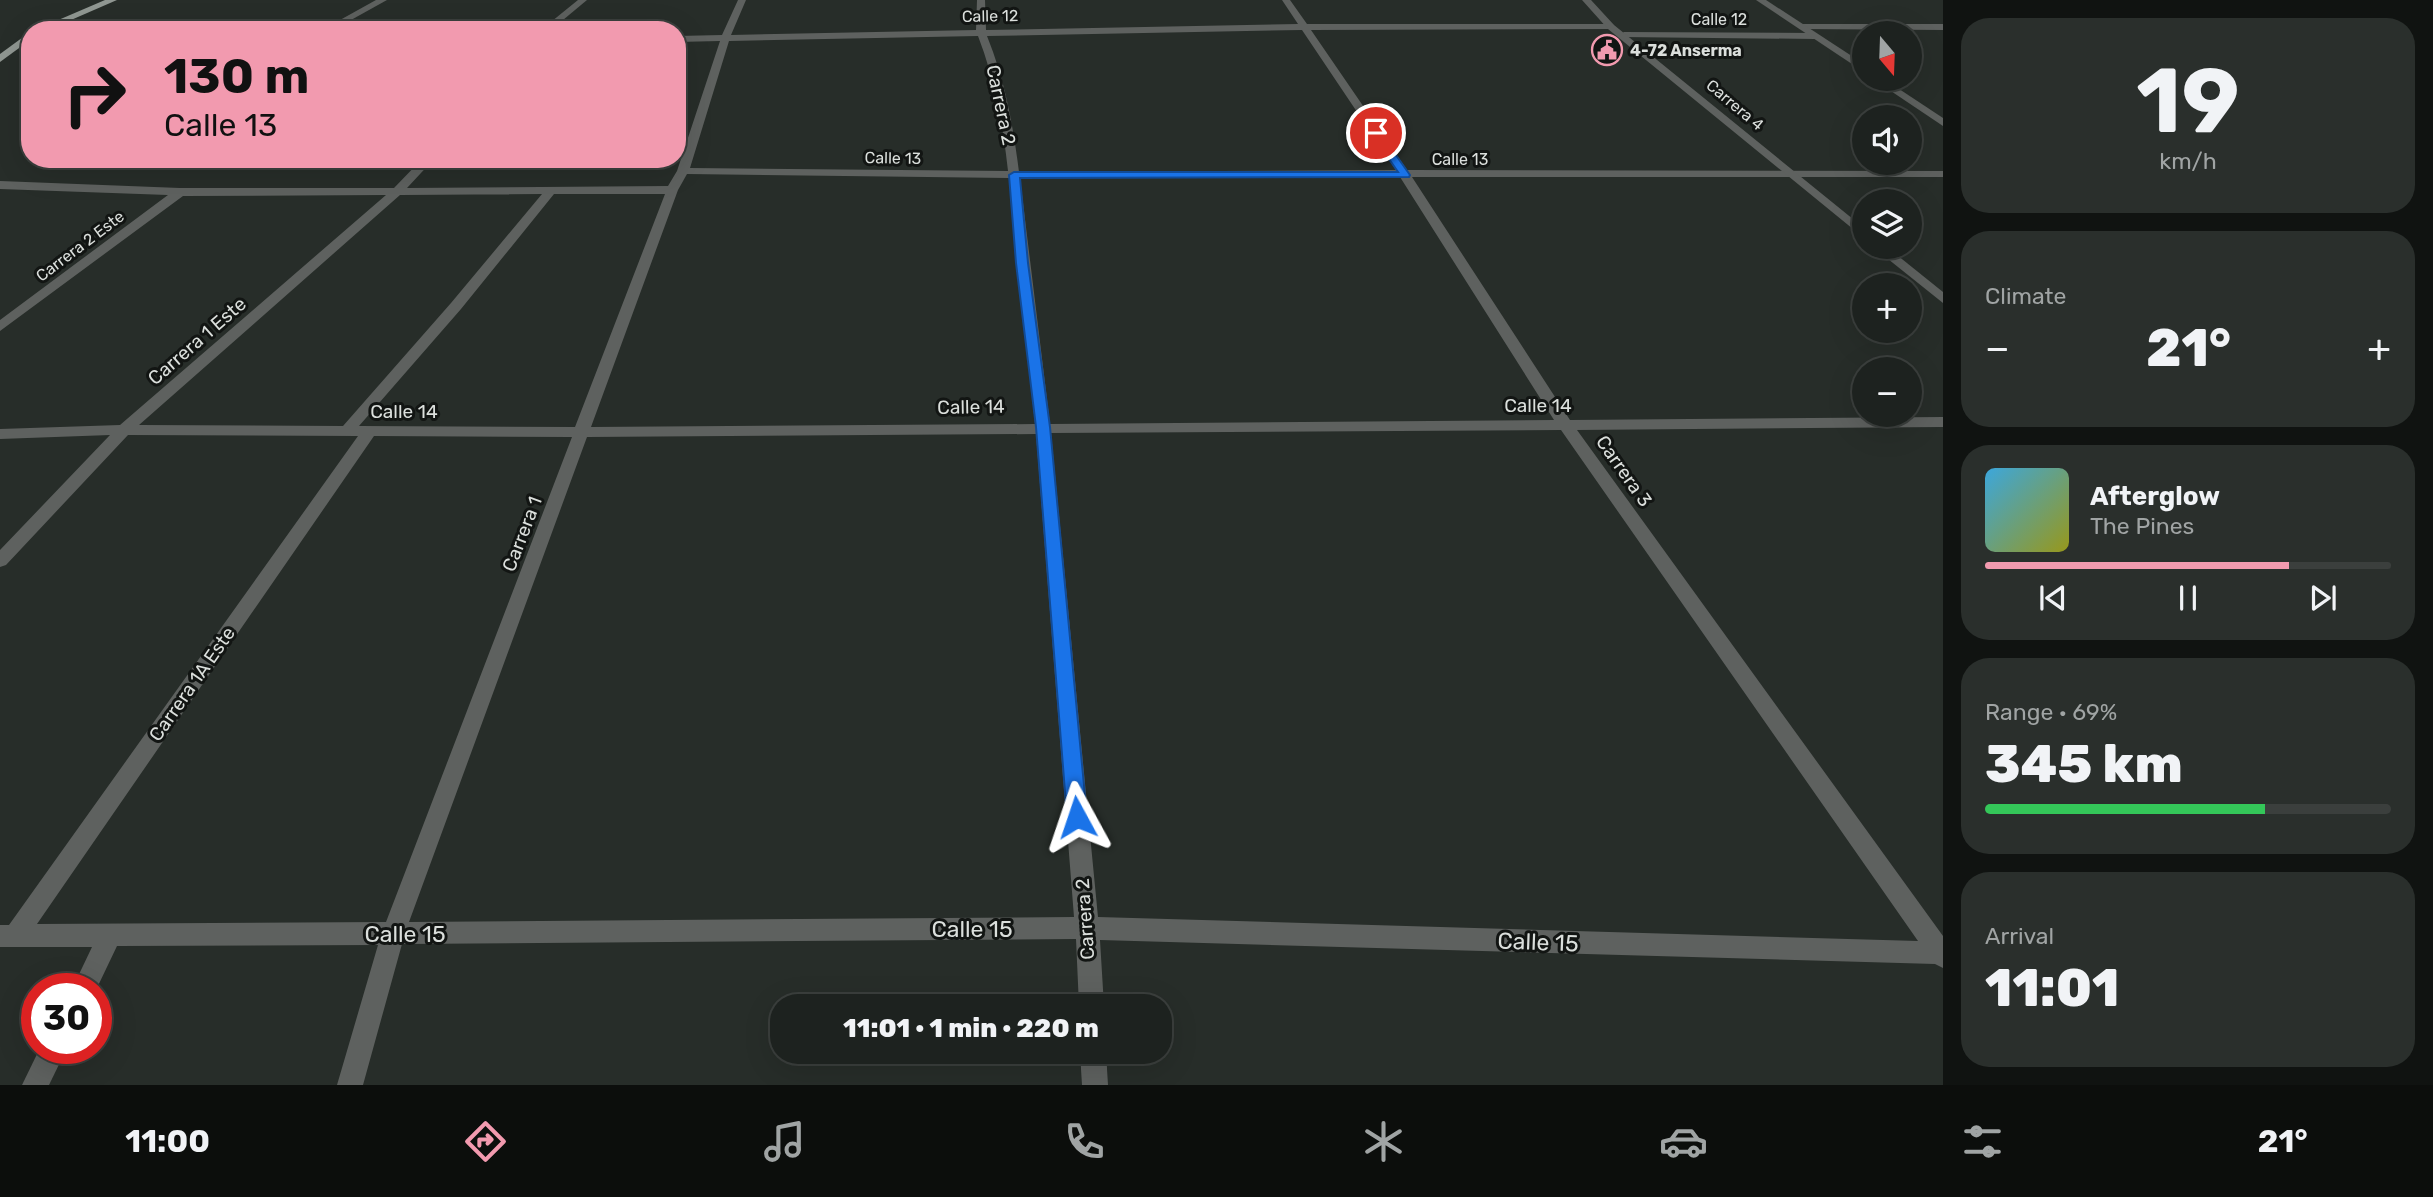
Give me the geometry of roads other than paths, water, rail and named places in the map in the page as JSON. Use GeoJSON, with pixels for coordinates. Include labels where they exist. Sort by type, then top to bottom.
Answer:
{"type":"FeatureCollection","features":[{"type":"Feature","properties":{"kind":"main road"},"geometry":{"type":"LineString","coordinates":[[60,21],[114,0]]}},
{"type":"Feature","properties":{"kind":"main road"},"geometry":{"type":"LineString","coordinates":[[0,58],[21,42]]}},
{"type":"Feature","properties":{"kind":"street"},"geometry":{"type":"LineString","coordinates":[[343,21],[383,0]]}},
{"type":"Feature","properties":{"kind":"street"},"geometry":{"type":"LineString","coordinates":[[556,21],[583,0]]}},
{"type":"Feature","properties":{"kind":"street","name":"Carrera 1"},"geometry":{"type":"LineString","coordinates":[[686,162],[726,37],[742,0]]}},
{"type":"Feature","properties":{"kind":"street","name":"Carrera 2"},"geometry":{"type":"LineString","coordinates":[[981,0],[981,32],[993,62],[1008,125],[1043,427],[1087,928],[1090,994]]}},
{"type":"Feature","properties":{"kind":"street","name":"Carrera 3"},"geometry":{"type":"LineString","coordinates":[[1286,0],[1405,175],[1566,426],[1943,954]]}},
{"type":"Feature","properties":{"kind":"street","name":"Carrera 4"},"geometry":{"type":"LineString","coordinates":[[1586,0],[1612,27],[1852,224]]}},
{"type":"Feature","properties":{"kind":"street"},"geometry":{"type":"LineString","coordinates":[[1760,0],[1852,61]]}},
{"type":"Feature","properties":{"kind":"street","name":"Calle 12"},"geometry":{"type":"LineString","coordinates":[[686,39],[1303,27],[1612,27]]}},
{"type":"Feature","properties":{"kind":"street"},"geometry":{"type":"LineString","coordinates":[[1803,27],[1943,27]]}},
{"type":"Feature","properties":{"kind":"street","name":"Calle 12"},"geometry":{"type":"LineString","coordinates":[[1624,35],[1815,36]]}},
{"type":"Feature","properties":{"kind":"street"},"geometry":{"type":"LineString","coordinates":[[1896,91],[1943,123]]}},
{"type":"Feature","properties":{"kind":"street","name":"Carrera 1 Este"},"geometry":{"type":"LineString","coordinates":[[0,561],[124,430],[397,192],[420,168]]}},
{"type":"Feature","properties":{"kind":"street","name":"Carrera 1"},"geometry":{"type":"LineString","coordinates":[[350,1085],[393,934],[672,190],[684,168]]}},
{"type":"Feature","properties":{"kind":"street","name":"Calle 13"},"geometry":{"type":"LineString","coordinates":[[683,171],[1014,175],[1787,172],[1943,174]]}},
{"type":"Feature","properties":{"kind":"street"},"geometry":{"type":"LineString","coordinates":[[0,185],[180,192],[672,190]]}},
{"type":"Feature","properties":{"kind":"street"},"geometry":{"type":"LineString","coordinates":[[345,433],[456,306],[551,189]]}},
{"type":"Feature","properties":{"kind":"street","name":"Carrera 2 Este"},"geometry":{"type":"LineString","coordinates":[[0,327],[180,192]]}},
{"type":"Feature","properties":{"kind":"street"},"geometry":{"type":"LineString","coordinates":[[1894,259],[1943,299]]}},
{"type":"Feature","properties":{"kind":"street","name":"Calle 14"},"geometry":{"type":"LineString","coordinates":[[0,434],[124,430],[583,432],[1943,422]]}},
{"type":"Feature","properties":{"kind":"street","name":"Carrera 1A Este"},"geometry":{"type":"LineString","coordinates":[[8,935],[369,432]]}},
{"type":"Feature","properties":{"kind":"street","name":"Calle 15"},"geometry":{"type":"LineString","coordinates":[[8,935],[1087,928],[1943,954]]}},
{"type":"Feature","properties":{"kind":"street"},"geometry":{"type":"LineString","coordinates":[[92,973],[111,934]]}},
{"type":"Feature","properties":{"kind":"street"},"geometry":{"type":"LineString","coordinates":[[35,1085],[46,1064]]}},
{"type":"Feature","properties":{"kind":"street"},"geometry":{"type":"LineString","coordinates":[[1094,1064],[1095,1085]]}},
{"type":"Feature","properties":{"kind":"place","name":"4-72 Anserma"},"geometry":{"type":"Point","coordinates":[1607,50]}}]}
